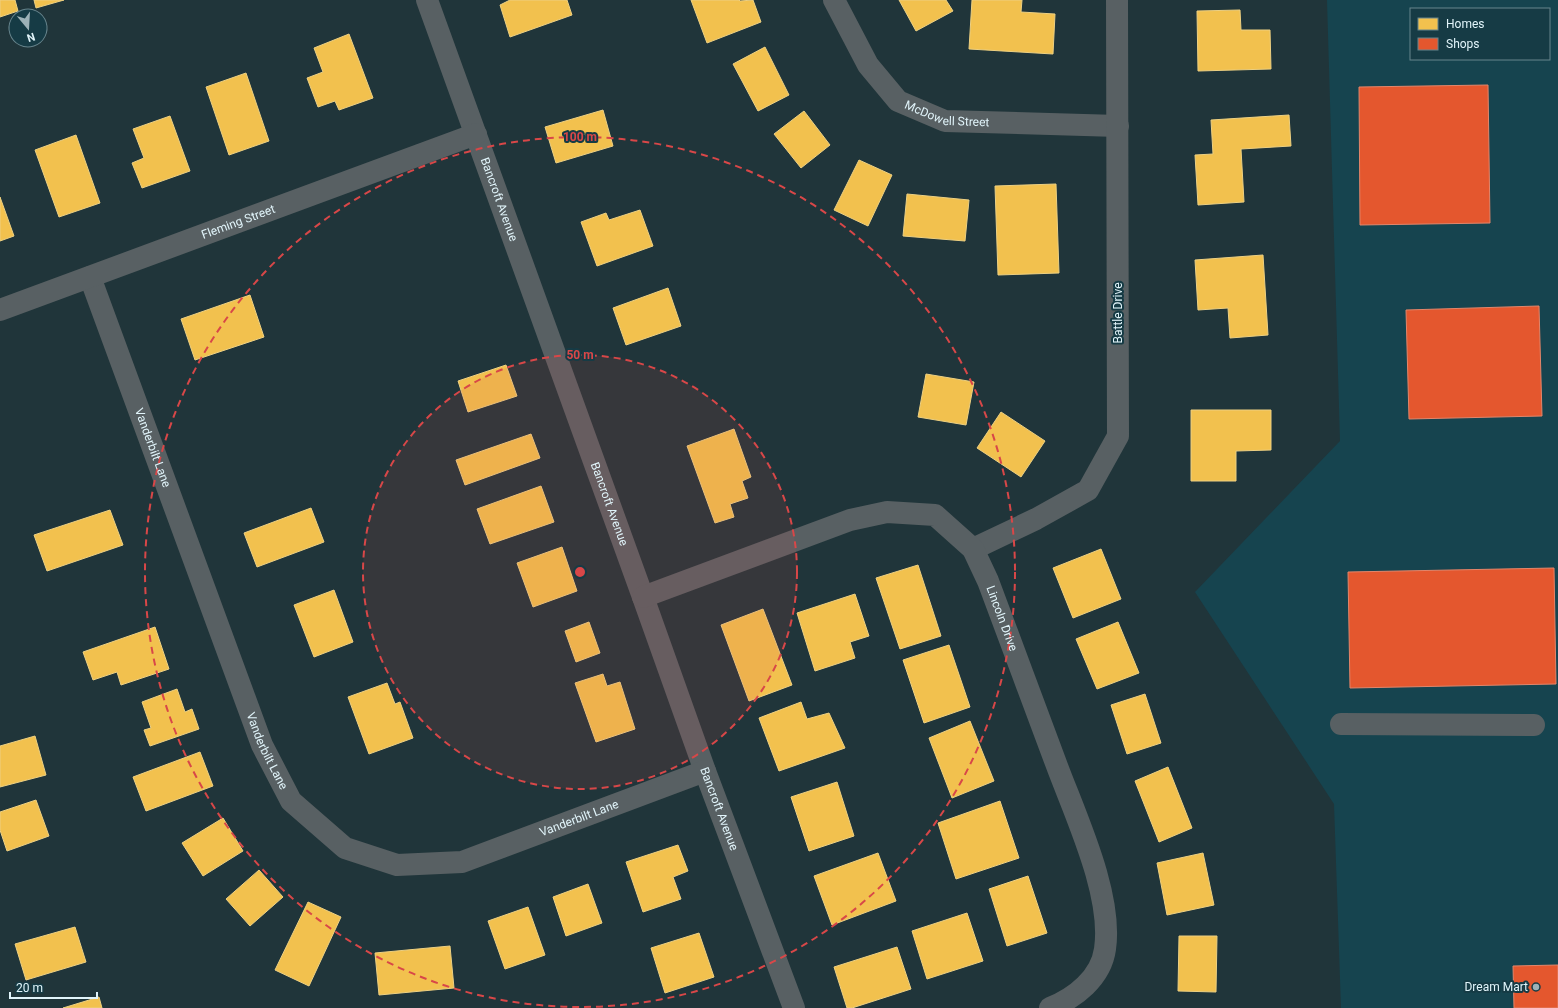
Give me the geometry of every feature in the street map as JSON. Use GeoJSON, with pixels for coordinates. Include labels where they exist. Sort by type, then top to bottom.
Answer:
{"type":"FeatureCollection","features":[{"type":"Feature","properties":{"kind":"street","name":"Bancroft Avenue"},"geometry":{"type":"LineString","coordinates":[[427,0],[705,771],[794,1008]]}},
{"type":"Feature","properties":{"kind":"street","name":"McDowell Street"},"geometry":{"type":"LineString","coordinates":[[834,0],[868,65],[898,101],[945,121],[1118,126]]}},
{"type":"Feature","properties":{"kind":"street","name":"Battle Drive"},"geometry":{"type":"LineString","coordinates":[[974,549],[1036,519],[1088,490],[1118,436],[1117,0]]}},
{"type":"Feature","properties":{"kind":"street","name":"Fleming Street"},"geometry":{"type":"LineString","coordinates":[[0,310],[476,134]]}},
{"type":"Feature","properties":{"kind":"street","name":"Vanderbilt Lane"},"geometry":{"type":"LineString","coordinates":[[90,277],[262,745],[291,801],[345,848],[397,865],[462,862],[705,771]]}},
{"type":"Feature","properties":{"kind":"street","name":"Lincoln Drive"},"geometry":{"type":"LineString","coordinates":[[643,597],[850,520],[887,512],[935,515],[974,549],[988,581],[1094,865],[1106,928],[1105,950],[1098,971],[1084,988],[1064,1002],[1050,1008]]}},
{"type":"Feature","properties":{"kind":"street"},"geometry":{"type":"LineString","coordinates":[[1342,724],[1534,725]]}},
{"type":"Feature","properties":{"kind":"shaded area"},"geometry":{"type":"Polygon","coordinates":[[[1327,0],[1558,0],[1558,1008],[1341,1008],[1334,804],[1195,592],[1340,441],[1327,0]]]}},
{"type":"Feature","properties":{"kind":"building: Homes"},"geometry":{"type":"Polygon","coordinates":[[[0,0],[15,0],[17,8],[8,8],[8,14],[0,17],[0,0]]]}},
{"type":"Feature","properties":{"kind":"building: Homes"},"geometry":{"type":"Polygon","coordinates":[[[34,0],[64,0],[36,8],[34,0]]]}},
{"type":"Feature","properties":{"kind":"building: Homes"},"geometry":{"type":"Polygon","coordinates":[[[510,0],[567,0],[572,15],[510,37],[500,5],[510,0]]]}},
{"type":"Feature","properties":{"kind":"building: Homes"},"geometry":{"type":"Polygon","coordinates":[[[691,0],[753,0],[761,22],[707,43],[691,0]]]}},
{"type":"Feature","properties":{"kind":"building: Homes"},"geometry":{"type":"Polygon","coordinates":[[[899,0],[946,0],[953,11],[916,31],[899,0]]]}},
{"type":"Feature","properties":{"kind":"building: Homes"},"geometry":{"type":"Polygon","coordinates":[[[972,0],[1022,0],[1021,12],[1055,14],[1053,54],[969,49],[972,0]]]}},
{"type":"Feature","properties":{"kind":"building: Homes"},"geometry":{"type":"Polygon","coordinates":[[[1240,10],[1241,30],[1270,30],[1271,69],[1198,71],[1197,11],[1240,10]]]}},
{"type":"Feature","properties":{"kind":"building: Homes"},"geometry":{"type":"Polygon","coordinates":[[[349,34],[373,98],[339,110],[335,101],[318,107],[307,78],[323,72],[314,48],[349,34]]]}},
{"type":"Feature","properties":{"kind":"building: Homes"},"geometry":{"type":"Polygon","coordinates":[[[765,47],[789,95],[758,111],[733,64],[765,47]]]}},
{"type":"Feature","properties":{"kind":"building: Homes"},"geometry":{"type":"Polygon","coordinates":[[[246,73],[269,141],[229,155],[206,87],[246,73]]]}},
{"type":"Feature","properties":{"kind":"building: Homes"},"geometry":{"type":"Polygon","coordinates":[[[603,110],[613,146],[556,163],[545,127],[603,110]]]}},
{"type":"Feature","properties":{"kind":"building: Homes"},"geometry":{"type":"Polygon","coordinates":[[[804,111],[830,145],[801,168],[774,134],[804,111]]]}},
{"type":"Feature","properties":{"kind":"building: Homes"},"geometry":{"type":"Polygon","coordinates":[[[1289,115],[1291,146],[1241,149],[1244,202],[1198,205],[1195,155],[1213,154],[1211,120],[1289,115]]]}},
{"type":"Feature","properties":{"kind":"building: Homes"},"geometry":{"type":"Polygon","coordinates":[[[170,116],[190,171],[142,188],[132,163],[144,158],[133,129],[170,116]]]}},
{"type":"Feature","properties":{"kind":"building: Homes"},"geometry":{"type":"Polygon","coordinates":[[[76,135],[100,203],[59,217],[35,150],[76,135]]]}},
{"type":"Feature","properties":{"kind":"building: Homes"},"geometry":{"type":"Polygon","coordinates":[[[859,160],[892,175],[868,226],[834,210],[859,160]]]}},
{"type":"Feature","properties":{"kind":"building: Homes"},"geometry":{"type":"Polygon","coordinates":[[[1056,184],[1059,273],[998,275],[995,186],[1056,184]]]}},
{"type":"Feature","properties":{"kind":"building: Homes"},"geometry":{"type":"Polygon","coordinates":[[[907,194],[969,200],[965,241],[903,236],[907,194]]]}},
{"type":"Feature","properties":{"kind":"building: Homes"},"geometry":{"type":"Polygon","coordinates":[[[0,197],[14,236],[0,241],[0,197]]]}},
{"type":"Feature","properties":{"kind":"building: Homes"},"geometry":{"type":"Polygon","coordinates":[[[640,210],[653,246],[597,266],[581,222],[606,213],[609,220],[640,210]]]}},
{"type":"Feature","properties":{"kind":"building: Homes"},"geometry":{"type":"Polygon","coordinates":[[[1263,255],[1268,335],[1230,338],[1228,308],[1198,310],[1195,260],[1263,255]]]}},
{"type":"Feature","properties":{"kind":"building: Homes"},"geometry":{"type":"Polygon","coordinates":[[[668,288],[681,326],[626,345],[613,308],[668,288]]]}},
{"type":"Feature","properties":{"kind":"building: Homes"},"geometry":{"type":"Polygon","coordinates":[[[250,295],[264,337],[195,360],[181,319],[250,295]]]}},
{"type":"Feature","properties":{"kind":"building: Homes"},"geometry":{"type":"Polygon","coordinates":[[[506,365],[517,396],[468,412],[458,381],[506,365]]]}},
{"type":"Feature","properties":{"kind":"building: Homes"},"geometry":{"type":"Polygon","coordinates":[[[926,374],[974,382],[966,425],[918,417],[926,374]]]}},
{"type":"Feature","properties":{"kind":"building: Homes"},"geometry":{"type":"Polygon","coordinates":[[[1191,410],[1271,410],[1271,450],[1236,451],[1236,481],[1191,481],[1191,410]]]}},
{"type":"Feature","properties":{"kind":"building: Homes"},"geometry":{"type":"Polygon","coordinates":[[[1001,412],[1045,441],[1021,477],[977,448],[1001,412]]]}},
{"type":"Feature","properties":{"kind":"building: Homes"},"geometry":{"type":"Polygon","coordinates":[[[734,429],[751,477],[742,481],[748,498],[730,504],[734,517],[715,523],[687,446],[734,429]]]}},
{"type":"Feature","properties":{"kind":"building: Homes"},"geometry":{"type":"Polygon","coordinates":[[[531,434],[540,458],[465,485],[456,460],[531,434]]]}},
{"type":"Feature","properties":{"kind":"building: Homes"},"geometry":{"type":"Polygon","coordinates":[[[541,486],[554,522],[490,544],[477,509],[541,486]]]}},
{"type":"Feature","properties":{"kind":"building: Homes"},"geometry":{"type":"Polygon","coordinates":[[[311,508],[324,542],[257,567],[244,533],[311,508]]]}},
{"type":"Feature","properties":{"kind":"building: Homes"},"geometry":{"type":"Polygon","coordinates":[[[110,510],[123,545],[47,571],[34,535],[110,510]]]}},
{"type":"Feature","properties":{"kind":"building: Homes"},"geometry":{"type":"Polygon","coordinates":[[[562,547],[577,591],[533,607],[517,563],[562,547]]]}},
{"type":"Feature","properties":{"kind":"building: Homes"},"geometry":{"type":"Polygon","coordinates":[[[1101,549],[1121,599],[1073,618],[1053,568],[1101,549]]]}},
{"type":"Feature","properties":{"kind":"building: Homes"},"geometry":{"type":"Polygon","coordinates":[[[918,565],[941,636],[900,649],[876,578],[918,565]]]}},
{"type":"Feature","properties":{"kind":"building: Homes"},"geometry":{"type":"Polygon","coordinates":[[[334,590],[353,642],[314,657],[294,605],[334,590]]]}},
{"type":"Feature","properties":{"kind":"building: Homes"},"geometry":{"type":"Polygon","coordinates":[[[855,594],[869,636],[850,642],[855,658],[815,671],[797,613],[855,594]]]}},
{"type":"Feature","properties":{"kind":"building: Homes"},"geometry":{"type":"Polygon","coordinates":[[[763,609],[792,685],[749,701],[721,625],[763,609]]]}},
{"type":"Feature","properties":{"kind":"building: Homes"},"geometry":{"type":"Polygon","coordinates":[[[589,622],[600,653],[576,662],[565,631],[589,622]]]}},
{"type":"Feature","properties":{"kind":"building: Homes"},"geometry":{"type":"Polygon","coordinates":[[[1118,622],[1139,673],[1097,689],[1076,639],[1118,622]]]}},
{"type":"Feature","properties":{"kind":"building: Homes"},"geometry":{"type":"Polygon","coordinates":[[[155,627],[169,669],[121,685],[117,672],[93,680],[83,652],[155,627]]]}},
{"type":"Feature","properties":{"kind":"building: Homes"},"geometry":{"type":"Polygon","coordinates":[[[949,645],[970,707],[924,723],[903,660],[949,645]]]}},
{"type":"Feature","properties":{"kind":"building: Homes"},"geometry":{"type":"Polygon","coordinates":[[[603,674],[607,686],[620,682],[635,729],[596,742],[575,683],[603,674]]]}},
{"type":"Feature","properties":{"kind":"building: Homes"},"geometry":{"type":"Polygon","coordinates":[[[387,683],[395,704],[400,702],[413,738],[369,754],[348,697],[387,683]]]}},
{"type":"Feature","properties":{"kind":"building: Homes"},"geometry":{"type":"Polygon","coordinates":[[[177,689],[185,712],[192,709],[199,729],[150,746],[144,730],[151,728],[142,702],[177,689]]]}},
{"type":"Feature","properties":{"kind":"building: Homes"},"geometry":{"type":"Polygon","coordinates":[[[1145,694],[1161,743],[1127,754],[1111,705],[1145,694]]]}},
{"type":"Feature","properties":{"kind":"building: Homes"},"geometry":{"type":"Polygon","coordinates":[[[801,702],[807,719],[829,713],[845,748],[779,771],[759,718],[801,702]]]}},
{"type":"Feature","properties":{"kind":"building: Homes"},"geometry":{"type":"Polygon","coordinates":[[[970,721],[994,781],[952,798],[929,738],[970,721]]]}},
{"type":"Feature","properties":{"kind":"building: Homes"},"geometry":{"type":"Polygon","coordinates":[[[35,736],[46,775],[0,787],[0,746],[35,736]]]}},
{"type":"Feature","properties":{"kind":"building: Homes"},"geometry":{"type":"Polygon","coordinates":[[[200,752],[213,786],[146,811],[133,777],[200,752]]]}},
{"type":"Feature","properties":{"kind":"building: Homes"},"geometry":{"type":"Polygon","coordinates":[[[1168,767],[1192,828],[1159,842],[1135,781],[1168,767]]]}},
{"type":"Feature","properties":{"kind":"building: Homes"},"geometry":{"type":"Polygon","coordinates":[[[837,782],[854,836],[809,851],[791,797],[837,782]]]}},
{"type":"Feature","properties":{"kind":"building: Homes"},"geometry":{"type":"Polygon","coordinates":[[[36,800],[49,836],[7,851],[0,830],[0,812],[36,800]]]}},
{"type":"Feature","properties":{"kind":"building: Homes"},"geometry":{"type":"Polygon","coordinates":[[[1000,801],[1019,858],[956,879],[938,823],[1000,801]]]}},
{"type":"Feature","properties":{"kind":"building: Homes"},"geometry":{"type":"Polygon","coordinates":[[[223,818],[243,851],[203,876],[182,843],[223,818]]]}},
{"type":"Feature","properties":{"kind":"building: Homes"},"geometry":{"type":"Polygon","coordinates":[[[678,845],[688,871],[673,877],[681,899],[643,912],[626,862],[678,845]]]}},
{"type":"Feature","properties":{"kind":"building: Homes"},"geometry":{"type":"Polygon","coordinates":[[[878,853],[896,901],[832,925],[814,876],[878,853]]]}},
{"type":"Feature","properties":{"kind":"building: Homes"},"geometry":{"type":"Polygon","coordinates":[[[1203,853],[1214,905],[1167,915],[1157,863],[1203,853]]]}},
{"type":"Feature","properties":{"kind":"building: Homes"},"geometry":{"type":"Polygon","coordinates":[[[259,870],[283,897],[250,926],[226,899],[259,870]]]}},
{"type":"Feature","properties":{"kind":"building: Homes"},"geometry":{"type":"Polygon","coordinates":[[[1028,876],[1047,933],[1007,946],[989,889],[1028,876]]]}},
{"type":"Feature","properties":{"kind":"building: Homes"},"geometry":{"type":"Polygon","coordinates":[[[588,884],[602,923],[566,936],[553,897],[588,884]]]}},
{"type":"Feature","properties":{"kind":"building: Homes"},"geometry":{"type":"Polygon","coordinates":[[[308,902],[341,917],[309,986],[275,970],[308,902]]]}},
{"type":"Feature","properties":{"kind":"building: Homes"},"geometry":{"type":"Polygon","coordinates":[[[528,907],[545,955],[505,969],[488,921],[528,907]]]}},
{"type":"Feature","properties":{"kind":"building: Homes"},"geometry":{"type":"Polygon","coordinates":[[[967,913],[983,961],[927,979],[912,931],[967,913]]]}},
{"type":"Feature","properties":{"kind":"building: Homes"},"geometry":{"type":"Polygon","coordinates":[[[75,927],[86,962],[26,980],[15,944],[75,927]]]}},
{"type":"Feature","properties":{"kind":"building: Homes"},"geometry":{"type":"Polygon","coordinates":[[[699,933],[714,977],[665,993],[651,948],[699,933]]]}},
{"type":"Feature","properties":{"kind":"building: Homes"},"geometry":{"type":"Polygon","coordinates":[[[1179,936],[1217,936],[1216,992],[1178,991],[1179,936]]]}},
{"type":"Feature","properties":{"kind":"building: Homes"},"geometry":{"type":"Polygon","coordinates":[[[450,946],[454,988],[379,995],[375,953],[450,946]]]}},
{"type":"Feature","properties":{"kind":"building: Homes"},"geometry":{"type":"Polygon","coordinates":[[[897,947],[911,989],[852,1008],[847,1008],[834,967],[897,947]]]}},
{"type":"Feature","properties":{"kind":"building: Homes"},"geometry":{"type":"Polygon","coordinates":[[[99,997],[102,1008],[63,1008],[99,997]]]}},
{"type":"Feature","properties":{"kind":"building: Shops"},"geometry":{"type":"Polygon","coordinates":[[[1488,85],[1490,223],[1360,225],[1359,87],[1488,85]]]}},
{"type":"Feature","properties":{"kind":"building: Shops"},"geometry":{"type":"Polygon","coordinates":[[[1539,306],[1542,416],[1409,419],[1406,310],[1539,306]]]}},
{"type":"Feature","properties":{"kind":"building: Shops"},"geometry":{"type":"Polygon","coordinates":[[[1554,568],[1556,684],[1350,688],[1348,572],[1554,568]]]}},
{"type":"Feature","properties":{"kind":"building: Shops","name":"Dream Mart"},"geometry":{"type":"Polygon","coordinates":[[[1558,965],[1558,1008],[1514,1008],[1513,966],[1558,965]]]}},
{"type":"Feature","properties":{"kind":"place","name":"Dream Mart"},"geometry":{"type":"Point","coordinates":[1536,987]}}]}
